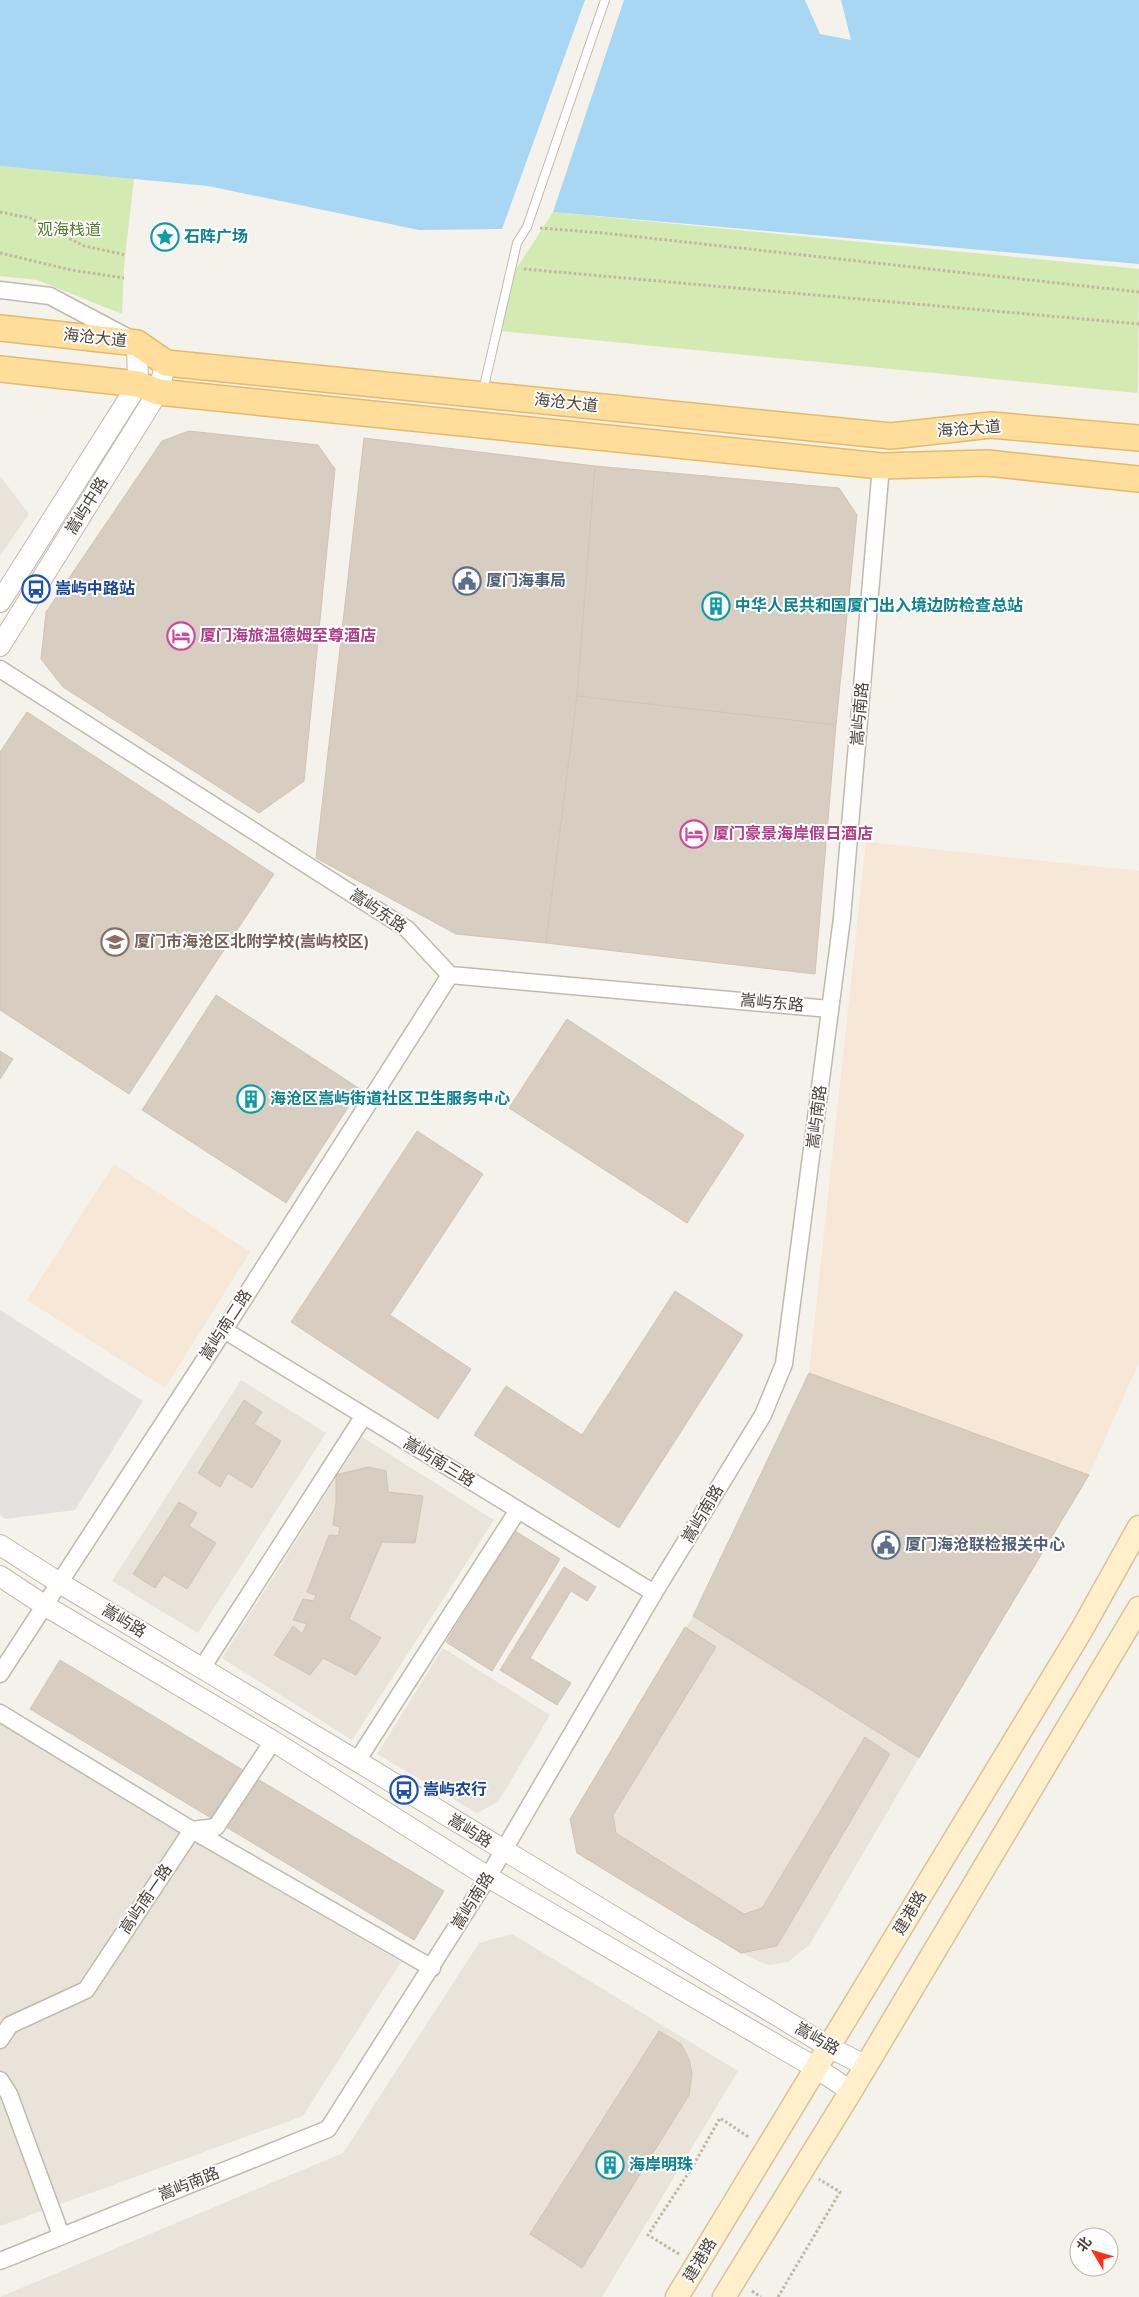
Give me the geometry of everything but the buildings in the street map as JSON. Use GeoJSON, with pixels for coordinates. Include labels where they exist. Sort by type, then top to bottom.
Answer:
{"type":"FeatureCollection","features":[{"type":"Feature","properties":{"kind":"main road","name":"海沧大道"},"geometry":{"type":"LineString","coordinates":[[0,328],[137,342],[166,363],[891,436],[991,425],[1139,438]]}},
{"type":"Feature","properties":{"kind":"main road","name":"海沧大道"},"geometry":{"type":"LineString","coordinates":[[0,369],[148,388],[881,466],[987,463],[1139,479]]}},
{"type":"Feature","properties":{"kind":"main road","name":"建港路"},"geometry":{"type":"LineString","coordinates":[[678,2297],[1081,1631],[1139,1527]]}},
{"type":"Feature","properties":{"kind":"main road"},"geometry":{"type":"LineString","coordinates":[[724,2297],[851,2091],[1139,1608]]}},
{"type":"Feature","properties":{"kind":"street"},"geometry":{"type":"LineString","coordinates":[[0,290],[50,296],[137,342],[148,388]]}},
{"type":"Feature","properties":{"kind":"street","name":"嵩屿中路"},"geometry":{"type":"LineString","coordinates":[[0,602],[166,363]]}},
{"type":"Feature","properties":{"kind":"street","name":"嵩屿中路"},"geometry":{"type":"LineString","coordinates":[[0,646],[148,388]]}},
{"type":"Feature","properties":{"kind":"street","name":"嵩屿南路"},"geometry":{"type":"LineString","coordinates":[[0,2261],[328,2129],[432,1968],[488,1877],[654,1593],[762,1415],[784,1364],[842,918],[881,466]]}},
{"type":"Feature","properties":{"kind":"street","name":"嵩屿东路"},"geometry":{"type":"LineString","coordinates":[[0,669],[408,929],[450,975],[830,1009]]}},
{"type":"Feature","properties":{"kind":"street","name":"嵩屿南二路"},"geometry":{"type":"LineString","coordinates":[[0,1674],[58,1582],[224,1330],[450,975]]}},
{"type":"Feature","properties":{"kind":"street","name":"嵩屿南三路"},"geometry":{"type":"LineString","coordinates":[[224,1330],[363,1417],[654,1593]]}},
{"type":"Feature","properties":{"kind":"street"},"geometry":{"type":"LineString","coordinates":[[202,1668],[363,1417]]}},
{"type":"Feature","properties":{"kind":"street"},"geometry":{"type":"LineString","coordinates":[[358,1761],[518,1510]]}},
{"type":"Feature","properties":{"kind":"street","name":"嵩屿路"},"geometry":{"type":"LineString","coordinates":[[0,1545],[58,1582],[358,1761],[503,1851],[829,2047],[866,2066]]}},
{"type":"Feature","properties":{"kind":"street","name":"嵩屿路"},"geometry":{"type":"LineString","coordinates":[[0,1576],[44,1605],[273,1742],[488,1877],[816,2068],[851,2091]]}},
{"type":"Feature","properties":{"kind":"street"},"geometry":{"type":"LineString","coordinates":[[0,1713],[192,1830],[432,1968]]}},
{"type":"Feature","properties":{"kind":"street"},"geometry":{"type":"LineString","coordinates":[[192,1830],[216,1827],[273,1742]]}},
{"type":"Feature","properties":{"kind":"street","name":"高屿南一路"},"geometry":{"type":"LineString","coordinates":[[0,2040],[10,2025],[86,1990],[192,1830]]}},
{"type":"Feature","properties":{"kind":"street"},"geometry":{"type":"LineString","coordinates":[[0,2080],[9,2094],[61,2235]]}},
{"type":"Feature","properties":{"kind":"lane"},"geometry":{"type":"LineString","coordinates":[[482,395],[517,243],[527,228],[605,0]]}},
{"type":"Feature","properties":{"kind":"path"},"geometry":{"type":"LineString","coordinates":[[0,212],[30,218],[84,246],[126,255]]}},
{"type":"Feature","properties":{"kind":"path"},"geometry":{"type":"LineString","coordinates":[[527,228],[603,233],[1139,292]]}},
{"type":"Feature","properties":{"kind":"path"},"geometry":{"type":"LineString","coordinates":[[0,254],[72,270],[124,278]]}},
{"type":"Feature","properties":{"kind":"path"},"geometry":{"type":"LineString","coordinates":[[511,268],[1139,324]]}},
{"type":"Feature","properties":{"kind":"path"},"geometry":{"type":"LineString","coordinates":[[697,2265],[648,2235],[693,2166],[720,2118],[767,2149]]}},
{"type":"Feature","properties":{"kind":"path"},"geometry":{"type":"LineString","coordinates":[[778,2297],[840,2192]]}},
{"type":"Feature","properties":{"kind":"shaded area"},"geometry":{"type":"Polygon","coordinates":[[[0,476],[29,514],[0,556],[0,476]]]}},
{"type":"Feature","properties":{"kind":"shaded area"},"geometry":{"type":"Polygon","coordinates":[[[866,842],[1139,871],[1139,1362],[1089,1475],[809,1373],[866,842]]]}},
{"type":"Feature","properties":{"kind":"shaded area"},"geometry":{"type":"Polygon","coordinates":[[[114,1164],[250,1252],[165,1388],[27,1300],[114,1164]]]}},
{"type":"Feature","properties":{"kind":"shaded area"},"geometry":{"type":"Polygon","coordinates":[[[0,1310],[143,1401],[75,1510],[5,1519],[0,1515],[0,1310]]]}},
{"type":"Feature","properties":{"kind":"shaded area"},"geometry":{"type":"Polygon","coordinates":[[[241,1380],[326,1433],[198,1633],[112,1581],[241,1380]]]}},
{"type":"Feature","properties":{"kind":"shaded area"},"geometry":{"type":"Polygon","coordinates":[[[362,1437],[494,1520],[352,1740],[222,1658],[362,1437]]]}},
{"type":"Feature","properties":{"kind":"shaded area"},"geometry":{"type":"Polygon","coordinates":[[[693,1616],[919,1758],[810,1944],[788,1962],[768,1965],[741,1953],[577,1853],[570,1819],[693,1616]]]}},
{"type":"Feature","properties":{"kind":"shaded area"},"geometry":{"type":"Polygon","coordinates":[[[443,1648],[550,1715],[498,1802],[477,1813],[377,1754],[443,1648]]]}},
{"type":"Feature","properties":{"kind":"shaded area"},"geometry":{"type":"Polygon","coordinates":[[[0,1720],[181,1833],[401,1962],[303,2116],[0,2226],[0,1720]]]}},
{"type":"Feature","properties":{"kind":"shaded area"},"geometry":{"type":"Polygon","coordinates":[[[512,1934],[738,2071],[602,2297],[0,2297],[343,2153],[479,1943],[512,1934]]]}},
{"type":"Feature","properties":{"kind":"green space","name":"观海栈道"},"geometry":{"type":"Polygon","coordinates":[[[0,166],[134,178],[124,267],[122,314],[37,280],[0,276],[0,166]]]}},
{"type":"Feature","properties":{"kind":"green space"},"geometry":{"type":"Polygon","coordinates":[[[553,212],[1139,269],[1138,393],[500,331],[513,274],[553,212]]]}},
{"type":"Feature","properties":{"kind":"water"},"geometry":{"type":"Polygon","coordinates":[[[0,0],[585,0],[502,229],[419,230],[208,186],[0,166],[0,0]]]}},
{"type":"Feature","properties":{"kind":"water"},"geometry":{"type":"Polygon","coordinates":[[[624,0],[805,0],[820,34],[851,40],[841,0],[1139,0],[1139,264],[553,212],[624,0]]]}},
{"type":"Feature","properties":{"kind":"place","name":"石阵广场"},"geometry":{"type":"Point","coordinates":[165,237]}},
{"type":"Feature","properties":{"kind":"place","name":"厦门海事局"},"geometry":{"type":"Point","coordinates":[467,581]}},
{"type":"Feature","properties":{"kind":"place","name":"嵩屿中路站"},"geometry":{"type":"Point","coordinates":[36,589]}},
{"type":"Feature","properties":{"kind":"place","name":"中华人民共和国厦门出入境边防检查总站"},"geometry":{"type":"Point","coordinates":[716,606]}},
{"type":"Feature","properties":{"kind":"place","name":"厦门海旅温德姆至尊酒店"},"geometry":{"type":"Point","coordinates":[181,636]}},
{"type":"Feature","properties":{"kind":"place","name":"厦门豪景海岸假日酒店"},"geometry":{"type":"Point","coordinates":[694,834]}},
{"type":"Feature","properties":{"kind":"place","name":"厦门市海沧区北附学校(嵩屿校区)"},"geometry":{"type":"Point","coordinates":[115,942]}},
{"type":"Feature","properties":{"kind":"place","name":"海沧区嵩屿街道社区卫生服务中心"},"geometry":{"type":"Point","coordinates":[251,1099]}},
{"type":"Feature","properties":{"kind":"place","name":"厦门海沧联检报关中心"},"geometry":{"type":"Point","coordinates":[886,1545]}},
{"type":"Feature","properties":{"kind":"place","name":"嵩屿农行"},"geometry":{"type":"Point","coordinates":[404,1790]}},
{"type":"Feature","properties":{"kind":"place","name":"海岸明珠"},"geometry":{"type":"Point","coordinates":[610,2165]}}]}
